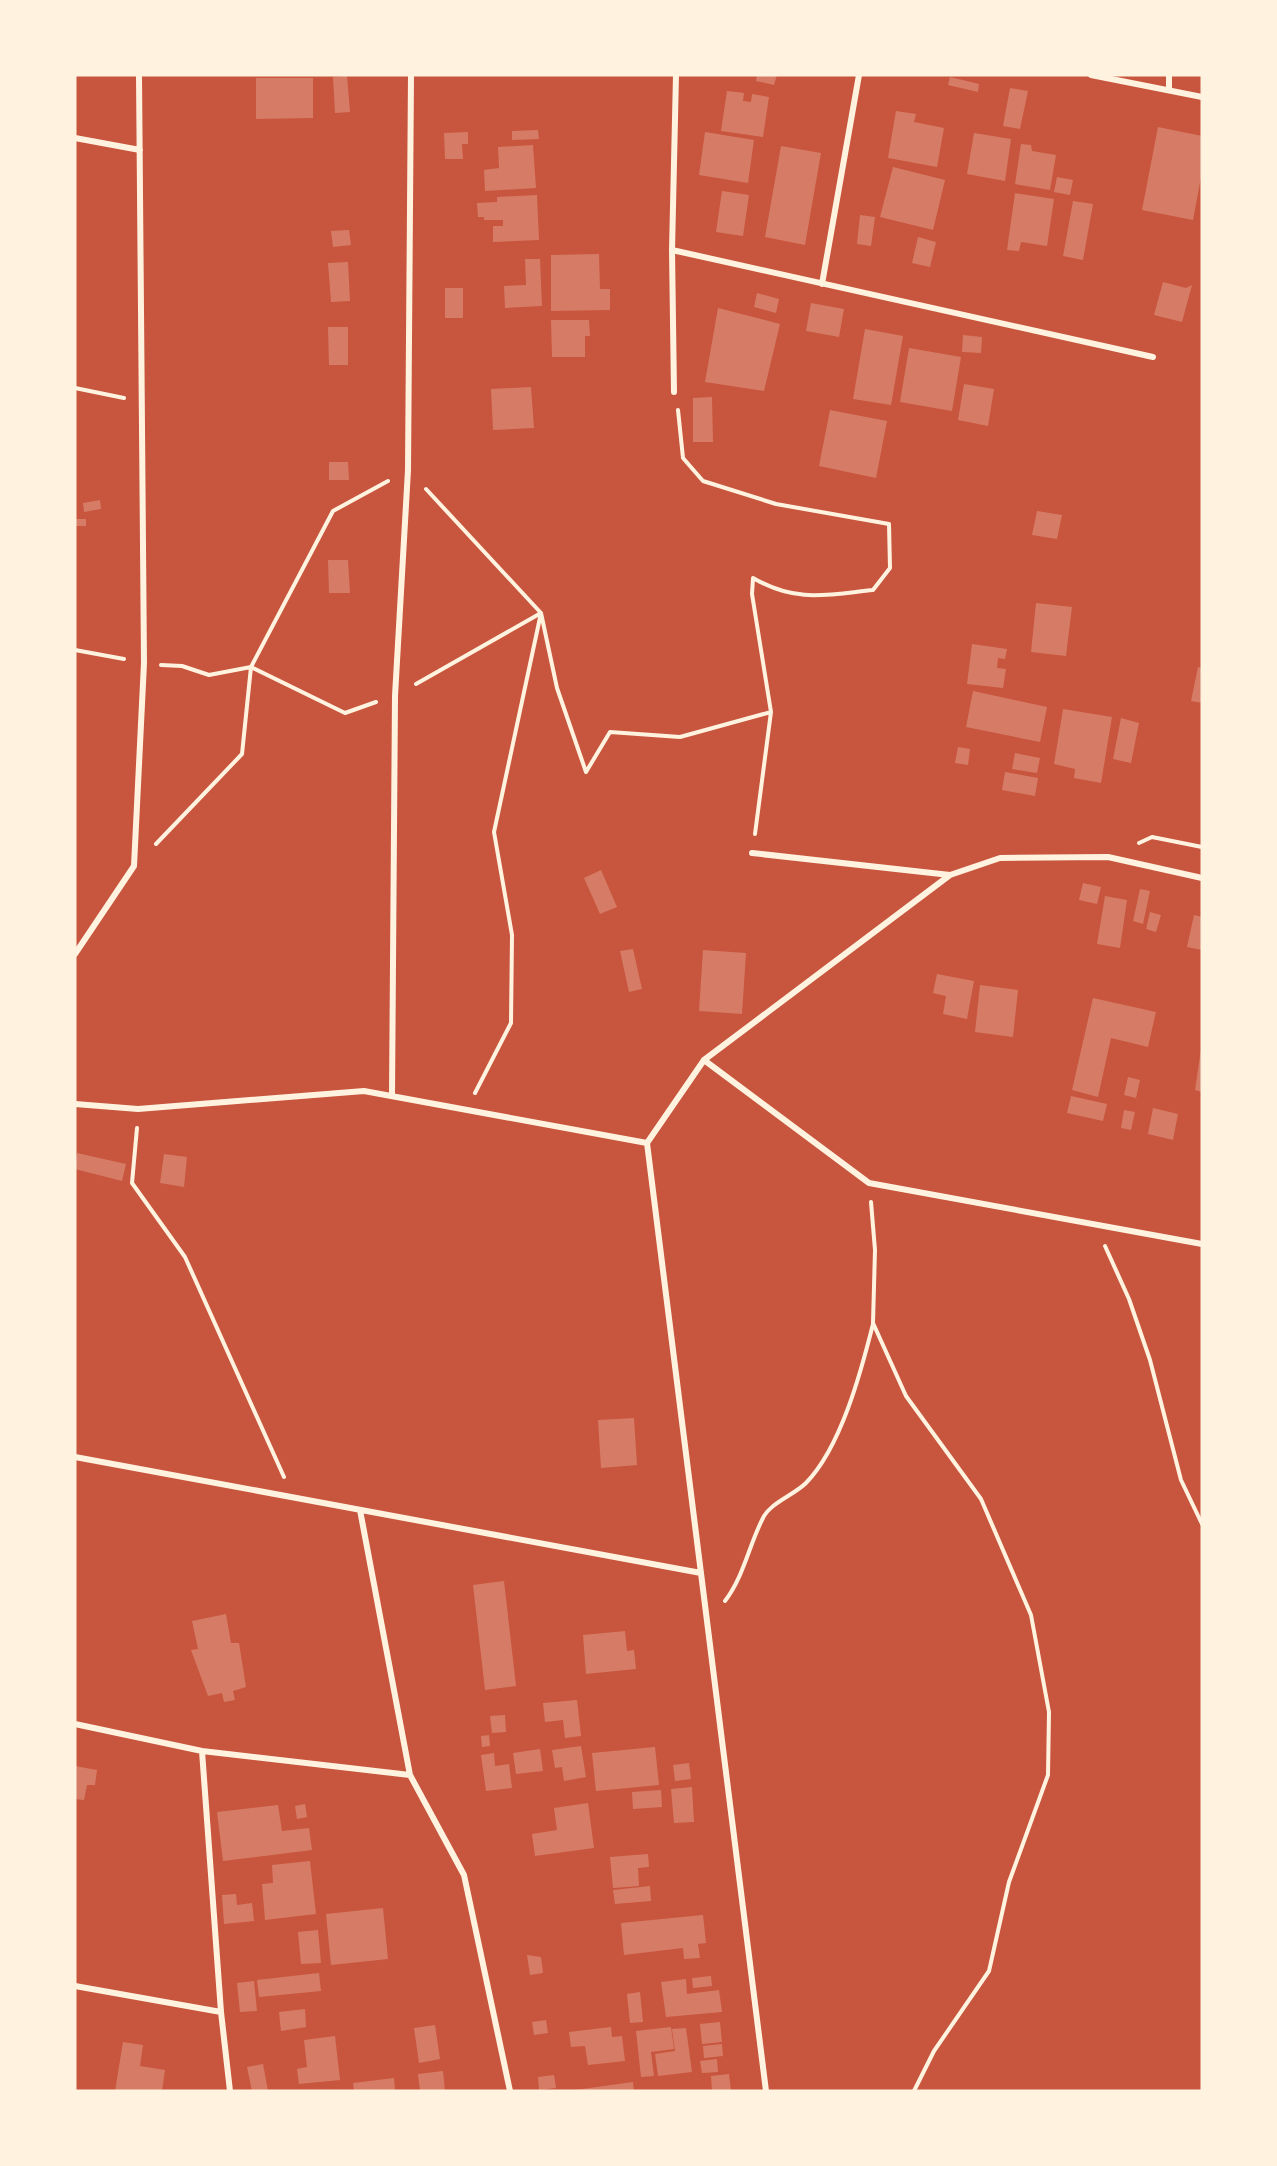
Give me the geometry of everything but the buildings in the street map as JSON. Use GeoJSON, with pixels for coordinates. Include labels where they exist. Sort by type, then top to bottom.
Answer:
{"type":"FeatureCollection","features":[{"type":"Feature","properties":{"kind":"street"},"geometry":{"type":"LineString","coordinates":[[75,954],[134,866],[144,663],[139,75]]}},
{"type":"Feature","properties":{"kind":"street"},"geometry":{"type":"LineString","coordinates":[[392,1096],[395,696],[408,470],[411,75]]}},
{"type":"Feature","properties":{"kind":"street"},"geometry":{"type":"LineString","coordinates":[[674,392],[672,250],[676,75]]}},
{"type":"Feature","properties":{"kind":"street"},"geometry":{"type":"LineString","coordinates":[[822,284],[860,75]]}},
{"type":"Feature","properties":{"kind":"street"},"geometry":{"type":"LineString","coordinates":[[1091,75],[1202,97]]}},
{"type":"Feature","properties":{"kind":"street"},"geometry":{"type":"LineString","coordinates":[[1169,75],[1169,90]]}},
{"type":"Feature","properties":{"kind":"street"},"geometry":{"type":"LineString","coordinates":[[75,138],[140,150]]}},
{"type":"Feature","properties":{"kind":"street"},"geometry":{"type":"LineString","coordinates":[[672,250],[1153,357]]}},
{"type":"Feature","properties":{"kind":"street"},"geometry":{"type":"LineString","coordinates":[[752,854],[950,875]]}},
{"type":"Feature","properties":{"kind":"street"},"geometry":{"type":"LineString","coordinates":[[765,2091],[646,1143],[704,1060],[950,875],[1000,858],[1108,857],[1202,878]]}},
{"type":"Feature","properties":{"kind":"street"},"geometry":{"type":"LineString","coordinates":[[704,1060],[869,1183],[1202,1244]]}},
{"type":"Feature","properties":{"kind":"street"},"geometry":{"type":"LineString","coordinates":[[75,1104],[138,1109],[364,1091],[646,1143]]}},
{"type":"Feature","properties":{"kind":"street"},"geometry":{"type":"LineString","coordinates":[[75,1457],[701,1573]]}},
{"type":"Feature","properties":{"kind":"street"},"geometry":{"type":"LineString","coordinates":[[360,1510],[410,1775],[464,1875],[510,2091]]}},
{"type":"Feature","properties":{"kind":"street"},"geometry":{"type":"LineString","coordinates":[[75,1724],[202,1751],[410,1775]]}},
{"type":"Feature","properties":{"kind":"street"},"geometry":{"type":"LineString","coordinates":[[202,1751],[221,2012],[230,2091]]}},
{"type":"Feature","properties":{"kind":"street"},"geometry":{"type":"LineString","coordinates":[[75,1986],[221,2012]]}},
{"type":"Feature","properties":{"kind":"path"},"geometry":{"type":"LineString","coordinates":[[75,388],[142,402]]}},
{"type":"Feature","properties":{"kind":"path"},"geometry":{"type":"LineString","coordinates":[[674,392],[682,458],[703,480],[776,504],[889,524],[890,568],[873,590],[808,597],[770,588],[753,578],[752,594],[771,712],[752,854]]}},
{"type":"Feature","properties":{"kind":"path"},"geometry":{"type":"LineString","coordinates":[[75,650],[144,663],[182,666],[209,675],[251,667],[345,712],[395,696],[540,613],[557,688],[586,772],[610,732],[680,737],[771,712]]}},
{"type":"Feature","properties":{"kind":"path"},"geometry":{"type":"LineString","coordinates":[[138,1109],[132,1183],[184,1257],[293,1497]]}},
{"type":"Feature","properties":{"kind":"path"},"geometry":{"type":"LineString","coordinates":[[707,1624],[728,1599],[750,1555],[764,1515],[806,1483],[834,1441],[860,1378],[873,1323],[875,1250],[869,1183]]}},
{"type":"Feature","properties":{"kind":"path"},"geometry":{"type":"LineString","coordinates":[[1095,1224],[1129,1299],[1150,1360],[1181,1480],[1202,1524]]}},
{"type":"Feature","properties":{"kind":"path"},"geometry":{"type":"LineString","coordinates":[[873,1323],[906,1396],[981,1499],[1031,1614],[1049,1712],[1048,1776],[1009,1882],[989,1971],[934,2051],[914,2091]]}}]}
